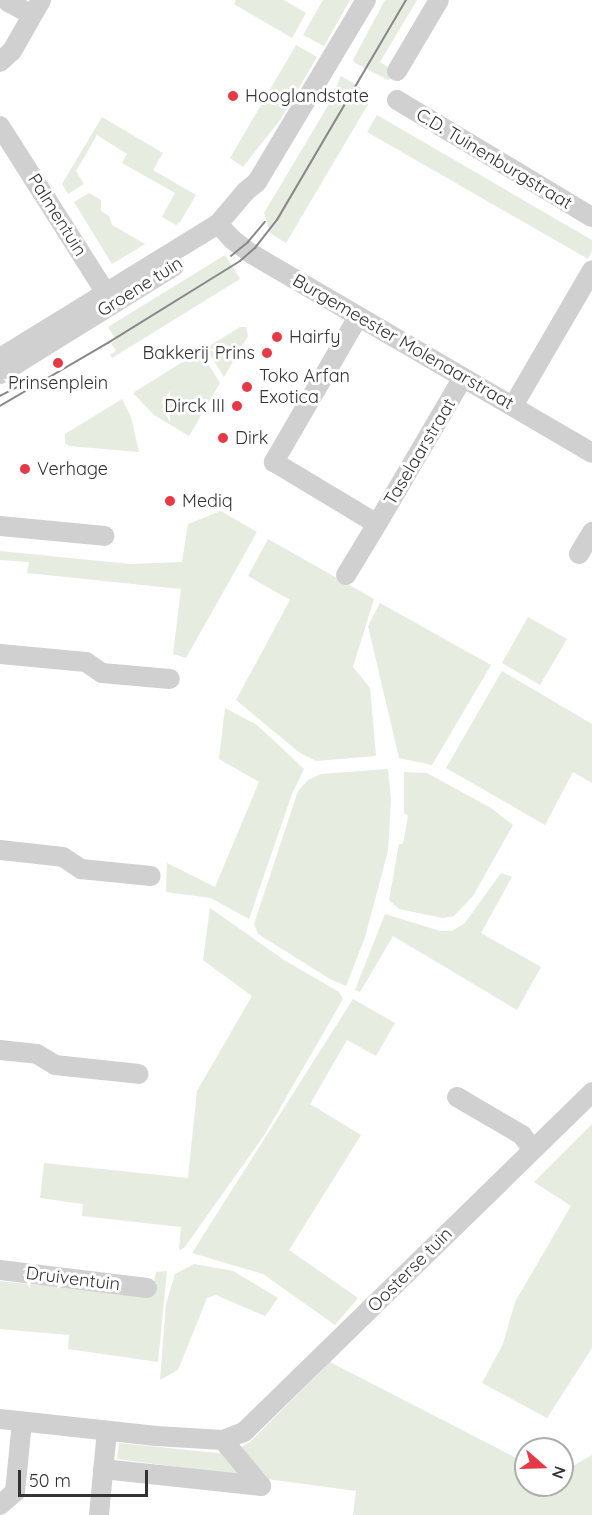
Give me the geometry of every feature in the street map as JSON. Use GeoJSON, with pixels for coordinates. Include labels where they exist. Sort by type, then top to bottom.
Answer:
{"type":"FeatureCollection","features":[{"type":"Feature","properties":{"kind":"street","name":"Groene tuin"},"geometry":{"type":"LineString","coordinates":[[0,358],[109,298],[222,229],[240,221],[256,197],[257,182],[366,0]]}},
{"type":"Feature","properties":{"kind":"street"},"geometry":{"type":"LineString","coordinates":[[398,70],[439,0]]}},
{"type":"Feature","properties":{"kind":"street"},"geometry":{"type":"LineString","coordinates":[[0,62],[12,51],[37,7],[9,2]]}},
{"type":"Feature","properties":{"kind":"street","name":"C.D. Tuinenburgstraat"},"geometry":{"type":"LineString","coordinates":[[397,100],[592,217]]}},
{"type":"Feature","properties":{"kind":"street","name":"Palmentuin"},"geometry":{"type":"LineString","coordinates":[[0,126],[109,298]]}},
{"type":"Feature","properties":{"kind":"street","name":"Burgemeester Molenaarstraat"},"geometry":{"type":"LineString","coordinates":[[222,229],[250,253],[592,453]]}},
{"type":"Feature","properties":{"kind":"street"},"geometry":{"type":"LineString","coordinates":[[513,406],[592,270]]}},
{"type":"Feature","properties":{"kind":"street","name":"Groene tuin"},"geometry":{"type":"LineString","coordinates":[[0,374],[109,298]]}},
{"type":"Feature","properties":{"kind":"street","name":"Taselaarstraat"},"geometry":{"type":"LineString","coordinates":[[358,316],[274,462],[377,524]]}},
{"type":"Feature","properties":{"kind":"street","name":"Taselaarstraat"},"geometry":{"type":"LineString","coordinates":[[346,575],[462,379]]}},
{"type":"Feature","properties":{"kind":"street"},"geometry":{"type":"LineString","coordinates":[[0,526],[105,536]]}},
{"type":"Feature","properties":{"kind":"street"},"geometry":{"type":"LineString","coordinates":[[579,554],[592,532]]}},
{"type":"Feature","properties":{"kind":"street"},"geometry":{"type":"LineString","coordinates":[[0,654],[86,662],[102,673],[170,679]]}},
{"type":"Feature","properties":{"kind":"street"},"geometry":{"type":"LineString","coordinates":[[0,850],[63,857],[81,869],[151,876]]}},
{"type":"Feature","properties":{"kind":"street"},"geometry":{"type":"LineString","coordinates":[[0,1050],[37,1054],[55,1065],[138,1074]]}},
{"type":"Feature","properties":{"kind":"street","name":"Oosterse tuin"},"geometry":{"type":"LineString","coordinates":[[223,1440],[244,1432],[592,1092]]}},
{"type":"Feature","properties":{"kind":"street"},"geometry":{"type":"LineString","coordinates":[[457,1097],[522,1135],[532,1149]]}},
{"type":"Feature","properties":{"kind":"street","name":"Druiventuin"},"geometry":{"type":"LineString","coordinates":[[0,1270],[147,1288]]}},
{"type":"Feature","properties":{"kind":"street"},"geometry":{"type":"LineString","coordinates":[[0,1419],[107,1431],[223,1440],[261,1486],[104,1469]]}},
{"type":"Feature","properties":{"kind":"street"},"geometry":{"type":"LineString","coordinates":[[0,1505],[15,1492],[22,1422]]}},
{"type":"Feature","properties":{"kind":"street"},"geometry":{"type":"LineString","coordinates":[[99,1515],[107,1431]]}},
{"type":"Feature","properties":{"kind":"shaded area"},"geometry":{"type":"Polygon","coordinates":[[[236,0],[284,0],[306,13],[292,38],[234,4],[236,0]]]}},
{"type":"Feature","properties":{"kind":"shaded area"},"geometry":{"type":"Polygon","coordinates":[[[323,0],[350,0],[324,46],[303,35],[323,0]]]}},
{"type":"Feature","properties":{"kind":"shaded area"},"geometry":{"type":"Polygon","coordinates":[[[385,0],[417,0],[380,62],[391,69],[394,77],[388,80],[353,60],[385,0]]]}},
{"type":"Feature","properties":{"kind":"shaded area"},"geometry":{"type":"Polygon","coordinates":[[[296,45],[317,57],[280,120],[243,167],[230,158],[296,45]]]}},
{"type":"Feature","properties":{"kind":"shaded area"},"geometry":{"type":"Polygon","coordinates":[[[341,76],[361,88],[358,95],[370,101],[286,243],[270,233],[264,213],[329,104],[341,76]]]}},
{"type":"Feature","properties":{"kind":"shaded area"},"geometry":{"type":"Polygon","coordinates":[[[377,115],[592,240],[592,251],[588,259],[367,132],[377,115]]]}},
{"type":"Feature","properties":{"kind":"shaded area"},"geometry":{"type":"Polygon","coordinates":[[[102,117],[163,153],[153,170],[196,195],[176,225],[162,217],[175,193],[122,163],[127,154],[97,135],[76,171],[84,184],[68,194],[62,184],[102,117]]]}},
{"type":"Feature","properties":{"kind":"shaded area"},"geometry":{"type":"Polygon","coordinates":[[[89,193],[101,200],[101,211],[109,216],[112,225],[145,244],[112,264],[74,202],[89,193]]]}},
{"type":"Feature","properties":{"kind":"shaded area"},"geometry":{"type":"Polygon","coordinates":[[[225,255],[240,279],[112,358],[110,355],[116,351],[111,343],[116,340],[108,327],[225,255]]]}},
{"type":"Feature","properties":{"kind":"shaded area"},"geometry":{"type":"Polygon","coordinates":[[[240,327],[246,327],[248,336],[224,377],[206,348],[240,327]]]}},
{"type":"Feature","properties":{"kind":"shaded area"},"geometry":{"type":"Polygon","coordinates":[[[200,351],[220,383],[189,436],[154,415],[133,393],[200,351]]]}},
{"type":"Feature","properties":{"kind":"shaded area"},"geometry":{"type":"Polygon","coordinates":[[[122,399],[131,417],[139,452],[69,446],[65,443],[65,434],[122,399]]]}},
{"type":"Feature","properties":{"kind":"shaded area"},"geometry":{"type":"Polygon","coordinates":[[[221,511],[257,532],[186,658],[173,654],[181,589],[27,573],[29,562],[0,560],[0,551],[130,564],[182,562],[188,524],[221,511]]]}},
{"type":"Feature","properties":{"kind":"shaded area"},"geometry":{"type":"Polygon","coordinates":[[[268,539],[374,599],[353,667],[370,688],[376,756],[316,761],[300,753],[236,700],[290,600],[248,576],[268,539]]]}},
{"type":"Feature","properties":{"kind":"shaded area"},"geometry":{"type":"Polygon","coordinates":[[[380,603],[491,665],[432,765],[399,758],[368,626],[380,603]]]}},
{"type":"Feature","properties":{"kind":"shaded area"},"geometry":{"type":"Polygon","coordinates":[[[528,617],[567,639],[540,685],[502,663],[528,617]]]}},
{"type":"Feature","properties":{"kind":"shaded area"},"geometry":{"type":"Polygon","coordinates":[[[502,671],[592,724],[592,783],[573,772],[545,825],[446,768],[502,671]]]}},
{"type":"Feature","properties":{"kind":"shaded area"},"geometry":{"type":"Polygon","coordinates":[[[225,708],[257,725],[304,769],[292,794],[249,919],[211,898],[166,892],[167,863],[215,887],[259,782],[219,759],[225,708]]]}},
{"type":"Feature","properties":{"kind":"shaded area"},"geometry":{"type":"Polygon","coordinates":[[[388,769],[391,799],[388,851],[365,937],[346,986],[330,979],[258,934],[254,924],[298,791],[308,780],[321,774],[388,769]]]}},
{"type":"Feature","properties":{"kind":"shaded area"},"geometry":{"type":"Polygon","coordinates":[[[404,772],[427,773],[491,808],[513,825],[473,896],[454,916],[443,918],[399,909],[389,900],[399,844],[403,844],[408,816],[404,813],[404,772]]]}},
{"type":"Feature","properties":{"kind":"shaded area"},"geometry":{"type":"Polygon","coordinates":[[[501,873],[512,877],[481,933],[541,967],[517,1010],[393,936],[360,992],[355,990],[385,914],[440,931],[452,931],[465,923],[501,873]]]}},
{"type":"Feature","properties":{"kind":"shaded area"},"geometry":{"type":"Polygon","coordinates":[[[210,908],[284,960],[339,992],[343,999],[265,1134],[184,1248],[179,1250],[181,1227],[82,1216],[83,1204],[40,1198],[44,1163],[188,1178],[197,1091],[252,996],[203,960],[210,908]]]}},
{"type":"Feature","properties":{"kind":"shaded area"},"geometry":{"type":"Polygon","coordinates":[[[353,999],[395,1023],[376,1056],[347,1040],[310,1104],[361,1135],[289,1250],[358,1298],[335,1325],[263,1274],[192,1253],[353,999]]]}},
{"type":"Feature","properties":{"kind":"shaded area"},"geometry":{"type":"Polygon","coordinates":[[[592,1124],[592,1348],[547,1418],[482,1383],[503,1344],[515,1302],[571,1206],[534,1182],[592,1124]]]}},
{"type":"Feature","properties":{"kind":"shaded area"},"geometry":{"type":"Polygon","coordinates":[[[194,1264],[233,1271],[278,1298],[265,1316],[216,1295],[207,1298],[178,1370],[160,1380],[166,1304],[175,1274],[194,1264]]]}},
{"type":"Feature","properties":{"kind":"shaded area"},"geometry":{"type":"Polygon","coordinates":[[[167,1271],[158,1362],[68,1349],[69,1335],[0,1329],[0,1281],[151,1296],[156,1272],[167,1271]]]}},
{"type":"Feature","properties":{"kind":"shaded area"},"geometry":{"type":"Polygon","coordinates":[[[330,1362],[514,1457],[514,1497],[574,1497],[574,1465],[592,1455],[592,1515],[353,1515],[356,1491],[117,1459],[119,1443],[218,1453],[238,1449],[250,1442],[330,1362]]]}},
{"type":"Feature","properties":{"kind":"tram line"},"geometry":{"type":"LineString","coordinates":[[0,406],[108,343],[240,261],[255,248],[277,220],[406,0]]}},
{"type":"Feature","properties":{"kind":"tram line"},"geometry":{"type":"LineString","coordinates":[[231,256],[248,242],[265,222]]}},
{"type":"Feature","properties":{"kind":"tram line"},"geometry":{"type":"LineString","coordinates":[[0,396],[27,382]]}},
{"type":"Feature","properties":{"kind":"place","name":"Hooglandstate"},"geometry":{"type":"Point","coordinates":[233,96]}},
{"type":"Feature","properties":{"kind":"place","name":"Hairfy"},"geometry":{"type":"Point","coordinates":[277,337]}},
{"type":"Feature","properties":{"kind":"place","name":"Bakkerij Prins"},"geometry":{"type":"Point","coordinates":[267,353]}},
{"type":"Feature","properties":{"kind":"place","name":"Prinsenplein"},"geometry":{"type":"Point","coordinates":[58,363]}},
{"type":"Feature","properties":{"kind":"place","name":"Toko Arfan Exotica"},"geometry":{"type":"Point","coordinates":[247,387]}},
{"type":"Feature","properties":{"kind":"place","name":"Dirck III"},"geometry":{"type":"Point","coordinates":[237,406]}},
{"type":"Feature","properties":{"kind":"place","name":"Dirk"},"geometry":{"type":"Point","coordinates":[223,438]}},
{"type":"Feature","properties":{"kind":"place","name":"Verhage"},"geometry":{"type":"Point","coordinates":[25,469]}},
{"type":"Feature","properties":{"kind":"place","name":"Mediq"},"geometry":{"type":"Point","coordinates":[170,501]}}]}
